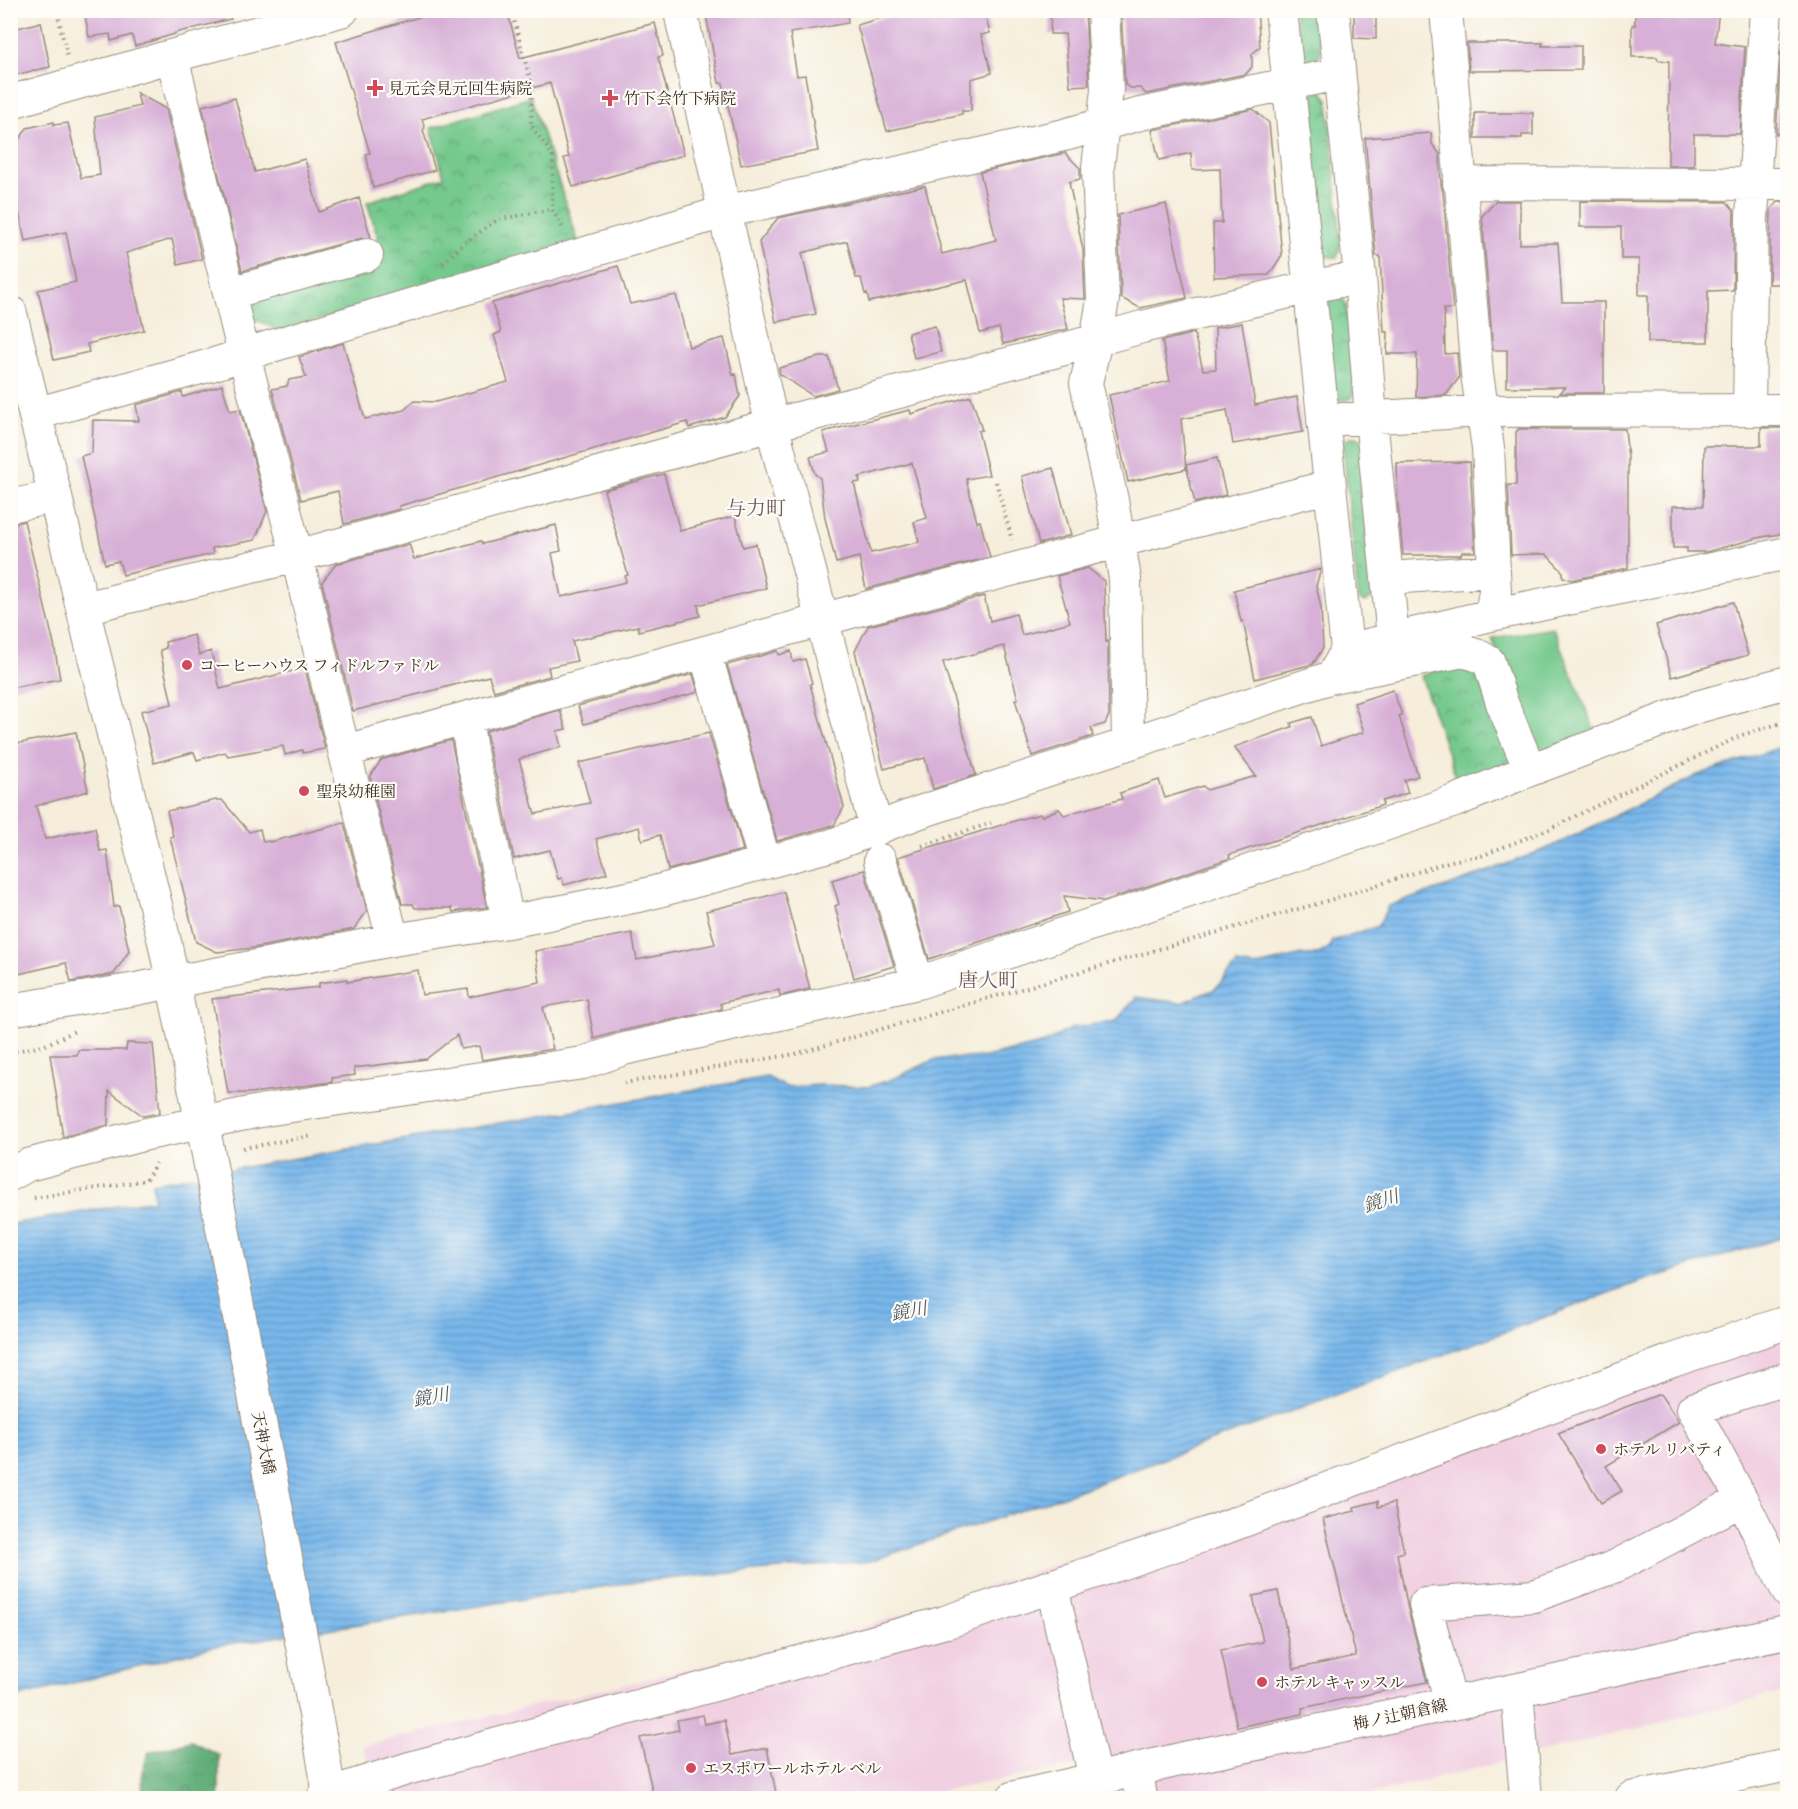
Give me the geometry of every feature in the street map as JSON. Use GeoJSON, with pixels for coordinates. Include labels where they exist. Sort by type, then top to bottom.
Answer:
{"type":"FeatureCollection","features":[{"type":"Feature","properties":{"kind":"street"},"geometry":{"type":"LineString","coordinates":[[10,102],[342,10]]}},
{"type":"Feature","properties":{"kind":"street"},"geometry":{"type":"LineString","coordinates":[[680,10],[772,425],[878,844],[918,983]]}},
{"type":"Feature","properties":{"kind":"street"},"geometry":{"type":"LineString","coordinates":[[1102,10],[1107,90],[1098,167],[1103,300],[1086,383],[1125,579],[1128,744]]}},
{"type":"Feature","properties":{"kind":"street"},"geometry":{"type":"LineString","coordinates":[[1281,10],[1330,486],[1340,664]]}},
{"type":"Feature","properties":{"kind":"street"},"geometry":{"type":"LineString","coordinates":[[1333,10],[1394,638]]}},
{"type":"Feature","properties":{"kind":"street"},"geometry":{"type":"LineString","coordinates":[[1446,10],[1477,374],[1488,448],[1495,591],[1491,615]]}},
{"type":"Feature","properties":{"kind":"street"},"geometry":{"type":"LineString","coordinates":[[1749,410],[1751,228],[1766,10]]}},
{"type":"Feature","properties":{"kind":"street"},"geometry":{"type":"LineString","coordinates":[[172,56],[244,355],[393,940]]}},
{"type":"Feature","properties":{"kind":"street"},"geometry":{"type":"LineString","coordinates":[[35,414],[244,355],[724,212],[1103,125],[1140,114],[1338,74]]}},
{"type":"Feature","properties":{"kind":"street"},"geometry":{"type":"LineString","coordinates":[[1459,183],[1788,184]]}},
{"type":"Feature","properties":{"kind":"street"},"geometry":{"type":"LineString","coordinates":[[230,293],[367,255]]}},
{"type":"Feature","properties":{"kind":"street"},"geometry":{"type":"LineString","coordinates":[[84,608],[297,556],[772,425],[1142,327],[1360,277]]}},
{"type":"Feature","properties":{"kind":"street","name":"天神大橋"},"geometry":{"type":"LineString","coordinates":[[10,312],[174,981],[331,1797]]}},
{"type":"Feature","properties":{"kind":"street"},"geometry":{"type":"LineString","coordinates":[[1323,420],[1482,411],[1788,410]]}},
{"type":"Feature","properties":{"kind":"street"},"geometry":{"type":"LineString","coordinates":[[345,751],[1119,540],[1330,486]]}},
{"type":"Feature","properties":{"kind":"street"},"geometry":{"type":"LineString","coordinates":[[10,506],[56,496]]}},
{"type":"Feature","properties":{"kind":"street"},"geometry":{"type":"LineString","coordinates":[[10,1010],[393,940],[508,922],[643,895],[832,845],[878,844],[915,814],[1128,744],[1340,664],[1394,638],[1491,615],[1788,553]]}},
{"type":"Feature","properties":{"kind":"street"},"geometry":{"type":"LineString","coordinates":[[1388,578],[1494,571]]}},
{"type":"Feature","properties":{"kind":"street"},"geometry":{"type":"LineString","coordinates":[[1340,664],[1463,651],[1479,656],[1489,662],[1502,703],[1530,770]]}},
{"type":"Feature","properties":{"kind":"street"},"geometry":{"type":"LineString","coordinates":[[705,652],[765,863]]}},
{"type":"Feature","properties":{"kind":"street"},"geometry":{"type":"LineString","coordinates":[[19,1187],[28,1165],[142,1135],[205,1136],[265,1110],[583,1063],[624,1049],[918,983],[1455,801],[1697,707],[1788,682]]}},
{"type":"Feature","properties":{"kind":"street"},"geometry":{"type":"LineString","coordinates":[[465,718],[508,922]]}},
{"type":"Feature","properties":{"kind":"street"},"geometry":{"type":"LineString","coordinates":[[331,1797],[410,1768],[949,1621],[1207,1534],[1671,1361],[1788,1322]]}},
{"type":"Feature","properties":{"kind":"street"},"geometry":{"type":"LineString","coordinates":[[1788,1378],[1693,1409],[1788,1592]]}},
{"type":"Feature","properties":{"kind":"street"},"geometry":{"type":"LineString","coordinates":[[1451,1704],[1425,1604],[1534,1596],[1616,1566],[1742,1500]]}},
{"type":"Feature","properties":{"kind":"street"},"geometry":{"type":"LineString","coordinates":[[1052,1586],[1095,1779]]}},
{"type":"Feature","properties":{"kind":"street","name":"梅ノ辻朝倉線"},"geometry":{"type":"LineString","coordinates":[[1013,1798],[1095,1779],[1139,1784],[1451,1704],[1788,1631]]}},
{"type":"Feature","properties":{"kind":"street"},"geometry":{"type":"LineString","coordinates":[[1517,1690],[1526,1798]]}},
{"type":"Feature","properties":{"kind":"street"},"geometry":{"type":"LineString","coordinates":[[1630,1798],[1788,1765]]}},
{"type":"Feature","properties":{"kind":"path"},"geometry":{"type":"LineString","coordinates":[[61,10],[57,11],[68,61]]}},
{"type":"Feature","properties":{"kind":"path"},"geometry":{"type":"LineString","coordinates":[[511,10],[532,86],[531,125],[553,156],[552,208],[578,256]]}},
{"type":"Feature","properties":{"kind":"path"},"geometry":{"type":"LineString","coordinates":[[436,270],[463,244],[497,220],[552,208]]}},
{"type":"Feature","properties":{"kind":"path"},"geometry":{"type":"LineString","coordinates":[[996,482],[1020,567]]}},
{"type":"Feature","properties":{"kind":"path"},"geometry":{"type":"LineString","coordinates":[[19,1187],[146,1180]]}},
{"type":"Feature","properties":{"kind":"shaded area"},"geometry":{"type":"Polygon","coordinates":[[[1787,1325],[1787,1691],[1357,1798],[1155,1798],[1144,1753],[906,1798],[384,1798],[362,1746],[855,1630],[1787,1325]]]}},
{"type":"Feature","properties":{"kind":"green space"},"geometry":{"type":"Polygon","coordinates":[[[1294,11],[1318,11],[1321,49],[1317,64],[1307,65],[1302,61],[1294,11]]]}},
{"type":"Feature","properties":{"kind":"green space"},"geometry":{"type":"Polygon","coordinates":[[[1321,91],[1328,99],[1341,242],[1337,257],[1325,256],[1318,247],[1304,97],[1321,91]]]}},
{"type":"Feature","properties":{"kind":"green space"},"geometry":{"type":"Polygon","coordinates":[[[531,97],[579,244],[280,331],[248,316],[243,298],[369,266],[378,238],[367,202],[444,177],[431,128],[531,97]]]}},
{"type":"Feature","properties":{"kind":"green space"},"geometry":{"type":"Polygon","coordinates":[[[1340,294],[1346,305],[1355,387],[1351,399],[1341,401],[1334,394],[1326,298],[1340,294]]]}},
{"type":"Feature","properties":{"kind":"green space"},"geometry":{"type":"Polygon","coordinates":[[[1350,437],[1358,437],[1365,445],[1373,597],[1366,602],[1359,600],[1357,588],[1343,444],[1350,437]]]}},
{"type":"Feature","properties":{"kind":"green space"},"geometry":{"type":"Polygon","coordinates":[[[1553,628],[1596,734],[1534,757],[1492,638],[1553,628]]]}},
{"type":"Feature","properties":{"kind":"green space"},"geometry":{"type":"Polygon","coordinates":[[[1465,661],[1473,666],[1516,763],[1459,786],[1421,676],[1465,661]]]}},
{"type":"Feature","properties":{"kind":"green space"},"geometry":{"type":"Polygon","coordinates":[[[191,1741],[219,1755],[219,1798],[143,1798],[142,1772],[149,1752],[191,1741]]]}},
{"type":"Feature","properties":{"kind":"water","name":"鏡川"},"geometry":{"type":"Polygon","coordinates":[[[1787,745],[1787,1236],[1639,1282],[1069,1494],[870,1561],[641,1581],[215,1646],[11,1699],[11,1224],[154,1200],[152,1183],[767,1077],[786,1087],[823,1085],[868,1087],[895,1078],[936,1059],[986,1057],[1045,1043],[1072,1028],[1116,1021],[1136,997],[1181,1003],[1215,989],[1237,964],[1254,967],[1302,955],[1317,955],[1329,948],[1332,941],[1378,926],[1388,906],[1455,884],[1553,846],[1698,775],[1787,745]]]}},
{"type":"Feature","properties":{"kind":"building"},"geometry":{"type":"Polygon","coordinates":[[[84,10],[229,10],[231,19],[135,46],[132,35],[111,41],[110,34],[89,37],[84,10]]]}},
{"type":"Feature","properties":{"kind":"building"},"geometry":{"type":"Polygon","coordinates":[[[442,10],[507,10],[520,58],[655,23],[663,56],[658,57],[684,155],[573,187],[564,158],[569,157],[550,83],[422,119],[435,170],[373,188],[366,154],[370,153],[336,42],[442,10]]]}},
{"type":"Feature","properties":{"kind":"building"},"geometry":{"type":"Polygon","coordinates":[[[705,10],[847,10],[848,23],[790,33],[797,76],[805,75],[818,151],[741,165],[723,83],[719,83],[705,10]]]}},
{"type":"Feature","properties":{"kind":"building"},"geometry":{"type":"Polygon","coordinates":[[[909,10],[984,10],[990,33],[981,35],[992,73],[971,79],[971,111],[962,111],[962,114],[887,131],[857,25],[909,10]]]}},
{"type":"Feature","properties":{"kind":"building"},"geometry":{"type":"Polygon","coordinates":[[[1051,10],[1085,10],[1089,85],[1070,86],[1065,34],[1050,34],[1051,10]]]}},
{"type":"Feature","properties":{"kind":"building"},"geometry":{"type":"Polygon","coordinates":[[[1121,10],[1257,10],[1260,47],[1252,54],[1252,67],[1246,74],[1146,94],[1140,88],[1125,85],[1121,10]]]}},
{"type":"Feature","properties":{"kind":"building"},"geometry":{"type":"Polygon","coordinates":[[[1354,10],[1376,10],[1376,39],[1354,38],[1354,10]]]}},
{"type":"Feature","properties":{"kind":"building"},"geometry":{"type":"Polygon","coordinates":[[[1635,10],[1719,10],[1715,43],[1745,47],[1740,134],[1694,134],[1694,166],[1668,166],[1669,61],[1658,60],[1657,57],[1632,57],[1632,25],[1635,25],[1635,10]]]}},
{"type":"Feature","properties":{"kind":"building"},"geometry":{"type":"Polygon","coordinates":[[[41,22],[50,67],[10,76],[10,30],[41,22]]]}},
{"type":"Feature","properties":{"kind":"building"},"geometry":{"type":"Polygon","coordinates":[[[1467,43],[1543,43],[1542,46],[1581,46],[1581,70],[1469,71],[1467,43]]]}},
{"type":"Feature","properties":{"kind":"building"},"geometry":{"type":"Polygon","coordinates":[[[1781,51],[1788,52],[1788,134],[1776,134],[1781,51]]]}},
{"type":"Feature","properties":{"kind":"building"},"geometry":{"type":"Polygon","coordinates":[[[137,93],[166,109],[202,259],[178,265],[172,239],[126,253],[144,330],[87,344],[89,352],[54,360],[38,290],[76,282],[66,232],[25,241],[18,207],[15,208],[10,184],[10,154],[27,128],[54,122],[54,125],[68,123],[81,178],[100,175],[95,117],[140,106],[137,93]]]}},
{"type":"Feature","properties":{"kind":"building"},"geometry":{"type":"Polygon","coordinates":[[[235,98],[255,172],[305,159],[319,212],[359,198],[371,238],[362,238],[242,271],[202,106],[235,98]]]}},
{"type":"Feature","properties":{"kind":"building"},"geometry":{"type":"Polygon","coordinates":[[[1253,109],[1269,123],[1282,255],[1269,275],[1214,277],[1213,223],[1222,223],[1220,169],[1192,170],[1191,153],[1159,160],[1152,130],[1253,109]]]}},
{"type":"Feature","properties":{"kind":"building"},"geometry":{"type":"Polygon","coordinates":[[[1475,113],[1533,113],[1533,135],[1522,135],[1522,138],[1475,138],[1475,113]]]}},
{"type":"Feature","properties":{"kind":"building"},"geometry":{"type":"Polygon","coordinates":[[[1431,133],[1432,144],[1440,154],[1453,309],[1444,309],[1445,354],[1457,353],[1459,378],[1446,395],[1416,397],[1417,354],[1387,354],[1388,332],[1384,332],[1380,256],[1376,256],[1365,138],[1431,133]]]}},
{"type":"Feature","properties":{"kind":"building"},"geometry":{"type":"Polygon","coordinates":[[[1065,153],[1080,168],[1080,179],[1069,182],[1083,250],[1085,299],[1060,298],[1068,329],[1003,344],[999,328],[980,333],[967,280],[869,302],[861,278],[856,278],[847,241],[802,253],[816,314],[776,322],[759,242],[778,218],[925,186],[942,254],[996,240],[980,172],[1065,153]]]}},
{"type":"Feature","properties":{"kind":"building"},"geometry":{"type":"Polygon","coordinates":[[[1496,201],[1520,201],[1520,244],[1558,243],[1562,302],[1604,302],[1604,393],[1559,393],[1565,387],[1507,387],[1507,350],[1493,350],[1482,216],[1496,201]]]}},
{"type":"Feature","properties":{"kind":"building"},"geometry":{"type":"Polygon","coordinates":[[[1580,201],[1727,202],[1734,210],[1733,290],[1708,291],[1708,342],[1648,342],[1648,295],[1639,295],[1639,259],[1621,259],[1621,227],[1580,227],[1580,201]]]}},
{"type":"Feature","properties":{"kind":"building"},"geometry":{"type":"Polygon","coordinates":[[[1778,202],[1788,202],[1788,284],[1769,284],[1771,209],[1778,202]]]}},
{"type":"Feature","properties":{"kind":"building"},"geometry":{"type":"Polygon","coordinates":[[[1166,204],[1187,298],[1140,308],[1121,298],[1118,215],[1166,204]]]}},
{"type":"Feature","properties":{"kind":"building"},"geometry":{"type":"Polygon","coordinates":[[[618,266],[630,304],[676,295],[689,347],[724,338],[733,375],[736,374],[740,396],[725,417],[689,428],[687,422],[344,524],[338,491],[301,500],[272,389],[287,386],[289,380],[306,377],[299,357],[343,343],[365,419],[404,410],[414,401],[436,402],[508,382],[494,335],[501,332],[492,303],[618,266]]]}},
{"type":"Feature","properties":{"kind":"building"},"geometry":{"type":"Polygon","coordinates":[[[1242,323],[1255,405],[1297,397],[1303,432],[1233,444],[1227,410],[1181,419],[1186,469],[1128,482],[1109,395],[1170,381],[1162,341],[1194,333],[1203,370],[1216,369],[1215,328],[1242,323]]]}},
{"type":"Feature","properties":{"kind":"building"},"geometry":{"type":"Polygon","coordinates":[[[935,326],[941,352],[914,358],[908,333],[935,326]]]}},
{"type":"Feature","properties":{"kind":"building"},"geometry":{"type":"Polygon","coordinates":[[[819,357],[829,357],[838,389],[813,396],[780,374],[779,368],[819,357]]]}},
{"type":"Feature","properties":{"kind":"building"},"geometry":{"type":"Polygon","coordinates":[[[222,385],[230,411],[240,409],[267,511],[255,540],[212,548],[213,554],[123,575],[119,561],[105,564],[81,456],[92,453],[93,420],[139,421],[136,405],[182,392],[183,397],[222,385]]]}},
{"type":"Feature","properties":{"kind":"building"},"geometry":{"type":"Polygon","coordinates":[[[971,396],[982,430],[978,431],[989,475],[966,479],[977,522],[980,521],[990,557],[866,589],[859,557],[836,563],[825,518],[820,478],[815,474],[810,457],[829,452],[823,432],[910,410],[911,414],[971,396]],[[912,463],[859,477],[860,482],[854,483],[871,553],[919,542],[914,522],[927,518],[912,463]]]}},
{"type":"Feature","properties":{"kind":"building"},"geometry":{"type":"Polygon","coordinates":[[[1761,428],[1787,428],[1787,533],[1762,537],[1706,552],[1687,552],[1687,548],[1673,548],[1673,506],[1703,506],[1704,446],[1761,446],[1761,428]]]}},
{"type":"Feature","properties":{"kind":"building"},"geometry":{"type":"Polygon","coordinates":[[[1519,429],[1625,429],[1628,458],[1628,568],[1572,580],[1563,577],[1563,572],[1546,554],[1511,555],[1508,485],[1516,485],[1516,432],[1519,429]]]}},
{"type":"Feature","properties":{"kind":"building"},"geometry":{"type":"Polygon","coordinates":[[[1217,458],[1226,495],[1195,503],[1186,465],[1217,458]]]}},
{"type":"Feature","properties":{"kind":"building"},"geometry":{"type":"Polygon","coordinates":[[[1470,462],[1475,552],[1462,552],[1461,555],[1403,555],[1397,463],[1470,462]]]}},
{"type":"Feature","properties":{"kind":"building"},"geometry":{"type":"Polygon","coordinates":[[[1053,468],[1071,535],[1039,544],[1022,476],[1053,468]]]}},
{"type":"Feature","properties":{"kind":"building"},"geometry":{"type":"Polygon","coordinates":[[[664,474],[680,531],[735,516],[743,547],[756,544],[766,588],[698,605],[700,616],[639,631],[638,626],[572,641],[577,661],[548,667],[550,676],[494,691],[489,676],[353,711],[322,582],[336,564],[409,544],[414,559],[481,541],[482,544],[556,525],[561,551],[552,553],[561,597],[626,582],[625,576],[628,575],[604,490],[664,474]]]}},
{"type":"Feature","properties":{"kind":"building"},"geometry":{"type":"Polygon","coordinates":[[[24,521],[54,644],[60,679],[10,688],[10,524],[24,521]]]}},
{"type":"Feature","properties":{"kind":"building"},"geometry":{"type":"Polygon","coordinates":[[[1088,568],[1104,581],[1106,642],[1108,641],[1109,715],[1105,724],[1091,728],[1093,736],[1032,756],[1015,699],[1018,699],[1004,646],[943,662],[976,775],[933,789],[925,758],[884,769],[855,651],[868,626],[984,596],[990,621],[1016,614],[1022,635],[1070,622],[1057,576],[1088,568]]]}},
{"type":"Feature","properties":{"kind":"building"},"geometry":{"type":"Polygon","coordinates":[[[1321,569],[1316,586],[1321,607],[1323,648],[1313,664],[1255,679],[1234,590],[1321,569]]]}},
{"type":"Feature","properties":{"kind":"building"},"geometry":{"type":"Polygon","coordinates":[[[1733,602],[1748,655],[1672,677],[1656,625],[1733,602]]]}},
{"type":"Feature","properties":{"kind":"building"},"geometry":{"type":"Polygon","coordinates":[[[194,635],[199,655],[211,651],[220,689],[305,668],[325,749],[303,753],[302,750],[285,755],[283,746],[228,756],[225,752],[197,760],[194,752],[154,763],[141,711],[172,704],[160,650],[166,648],[165,642],[194,635]]]}},
{"type":"Feature","properties":{"kind":"building"},"geometry":{"type":"Polygon","coordinates":[[[778,651],[779,655],[791,651],[793,662],[805,659],[844,807],[834,825],[777,841],[727,665],[778,651]]]}},
{"type":"Feature","properties":{"kind":"building"},"geometry":{"type":"Polygon","coordinates":[[[693,674],[698,692],[584,724],[578,706],[693,674]]]}},
{"type":"Feature","properties":{"kind":"building"},"geometry":{"type":"Polygon","coordinates":[[[1393,690],[1418,776],[1404,780],[1408,793],[1382,801],[1383,805],[1229,855],[1230,858],[1104,901],[1064,896],[1068,912],[929,959],[898,857],[1021,819],[1040,814],[1042,816],[1059,809],[1064,815],[1122,799],[1120,793],[1159,780],[1165,798],[1203,786],[1207,790],[1256,776],[1234,747],[1292,727],[1291,723],[1312,717],[1321,746],[1364,732],[1354,703],[1393,690]]]}},
{"type":"Feature","properties":{"kind":"building"},"geometry":{"type":"Polygon","coordinates":[[[560,710],[566,729],[557,731],[561,747],[519,759],[535,814],[590,803],[579,763],[709,733],[743,850],[668,870],[660,835],[642,840],[639,827],[596,839],[607,873],[564,885],[562,878],[558,879],[550,850],[514,859],[486,731],[560,710]]]}},
{"type":"Feature","properties":{"kind":"building"},"geometry":{"type":"Polygon","coordinates":[[[76,732],[88,791],[36,806],[45,839],[95,828],[100,851],[107,850],[114,907],[119,906],[129,951],[114,974],[71,982],[66,963],[10,976],[10,745],[76,732]]]}},
{"type":"Feature","properties":{"kind":"building"},"geometry":{"type":"Polygon","coordinates":[[[451,740],[487,907],[453,912],[452,908],[415,908],[413,904],[402,904],[370,777],[381,760],[451,740]]]}},
{"type":"Feature","properties":{"kind":"building"},"geometry":{"type":"Polygon","coordinates":[[[222,800],[249,832],[260,829],[263,842],[344,823],[367,911],[354,929],[254,948],[217,952],[196,942],[170,837],[173,836],[167,811],[222,800]]]}},
{"type":"Feature","properties":{"kind":"building"},"geometry":{"type":"Polygon","coordinates":[[[864,870],[894,966],[854,978],[835,906],[839,904],[832,880],[864,870]]]}},
{"type":"Feature","properties":{"kind":"building"},"geometry":{"type":"Polygon","coordinates":[[[784,892],[810,989],[780,996],[779,990],[725,1002],[720,1004],[722,1009],[620,1031],[594,1039],[587,999],[543,1007],[553,1049],[482,1060],[479,1046],[461,1049],[457,1035],[426,1059],[354,1068],[355,1075],[332,1078],[332,1082],[252,1093],[228,1093],[212,999],[319,987],[319,983],[347,979],[347,982],[418,970],[422,995],[468,989],[469,997],[540,982],[535,951],[632,933],[637,960],[715,944],[706,911],[784,892]]]}},
{"type":"Feature","properties":{"kind":"building"},"geometry":{"type":"Polygon","coordinates":[[[127,1043],[153,1044],[160,1113],[143,1116],[109,1091],[108,1125],[63,1137],[50,1055],[77,1055],[78,1050],[126,1050],[127,1043]]]}},
{"type":"Feature","properties":{"kind":"building","name":"ホテル リバティ"},"geometry":{"type":"Polygon","coordinates":[[[1660,1394],[1679,1422],[1606,1466],[1622,1491],[1601,1503],[1558,1433],[1660,1394]]]}},
{"type":"Feature","properties":{"kind":"building"},"geometry":{"type":"Polygon","coordinates":[[[1378,1501],[1378,1507],[1394,1503],[1404,1552],[1397,1554],[1408,1609],[1427,1682],[1302,1708],[1303,1714],[1237,1727],[1221,1650],[1263,1642],[1253,1596],[1278,1591],[1294,1669],[1356,1656],[1323,1519],[1355,1511],[1354,1507],[1378,1501]]]}},
{"type":"Feature","properties":{"kind":"building","name":"エスポワールホテル ベル"},"geometry":{"type":"Polygon","coordinates":[[[703,1715],[705,1724],[724,1720],[732,1755],[767,1748],[777,1798],[654,1798],[640,1738],[679,1730],[677,1720],[703,1715]]]}},
{"type":"Feature","properties":{"kind":"place","name":"見元会見元回生病院"},"geometry":{"type":"Point","coordinates":[375,88]}},
{"type":"Feature","properties":{"kind":"place","name":"竹下会竹下病院"},"geometry":{"type":"Point","coordinates":[610,98]}},
{"type":"Feature","properties":{"kind":"place","name":"コーヒーハウス フィドルファドル"},"geometry":{"type":"Point","coordinates":[187,665]}},
{"type":"Feature","properties":{"kind":"place","name":"聖泉幼稚園"},"geometry":{"type":"Point","coordinates":[304,791]}},
{"type":"Feature","properties":{"kind":"place","name":"ホテル リバティ"},"geometry":{"type":"Point","coordinates":[1601,1449]}},
{"type":"Feature","properties":{"kind":"place","name":"ホテル キャッスル"},"geometry":{"type":"Point","coordinates":[1262,1682]}},
{"type":"Feature","properties":{"kind":"place","name":"エスポワールホテル ベル"},"geometry":{"type":"Point","coordinates":[691,1768]}},
{"type":"Feature","properties":{"kind":"district","name":"与力町"},"geometry":{"type":"Point","coordinates":[756,508]}},
{"type":"Feature","properties":{"kind":"district","name":"唐人町"},"geometry":{"type":"Point","coordinates":[988,980]}}]}
